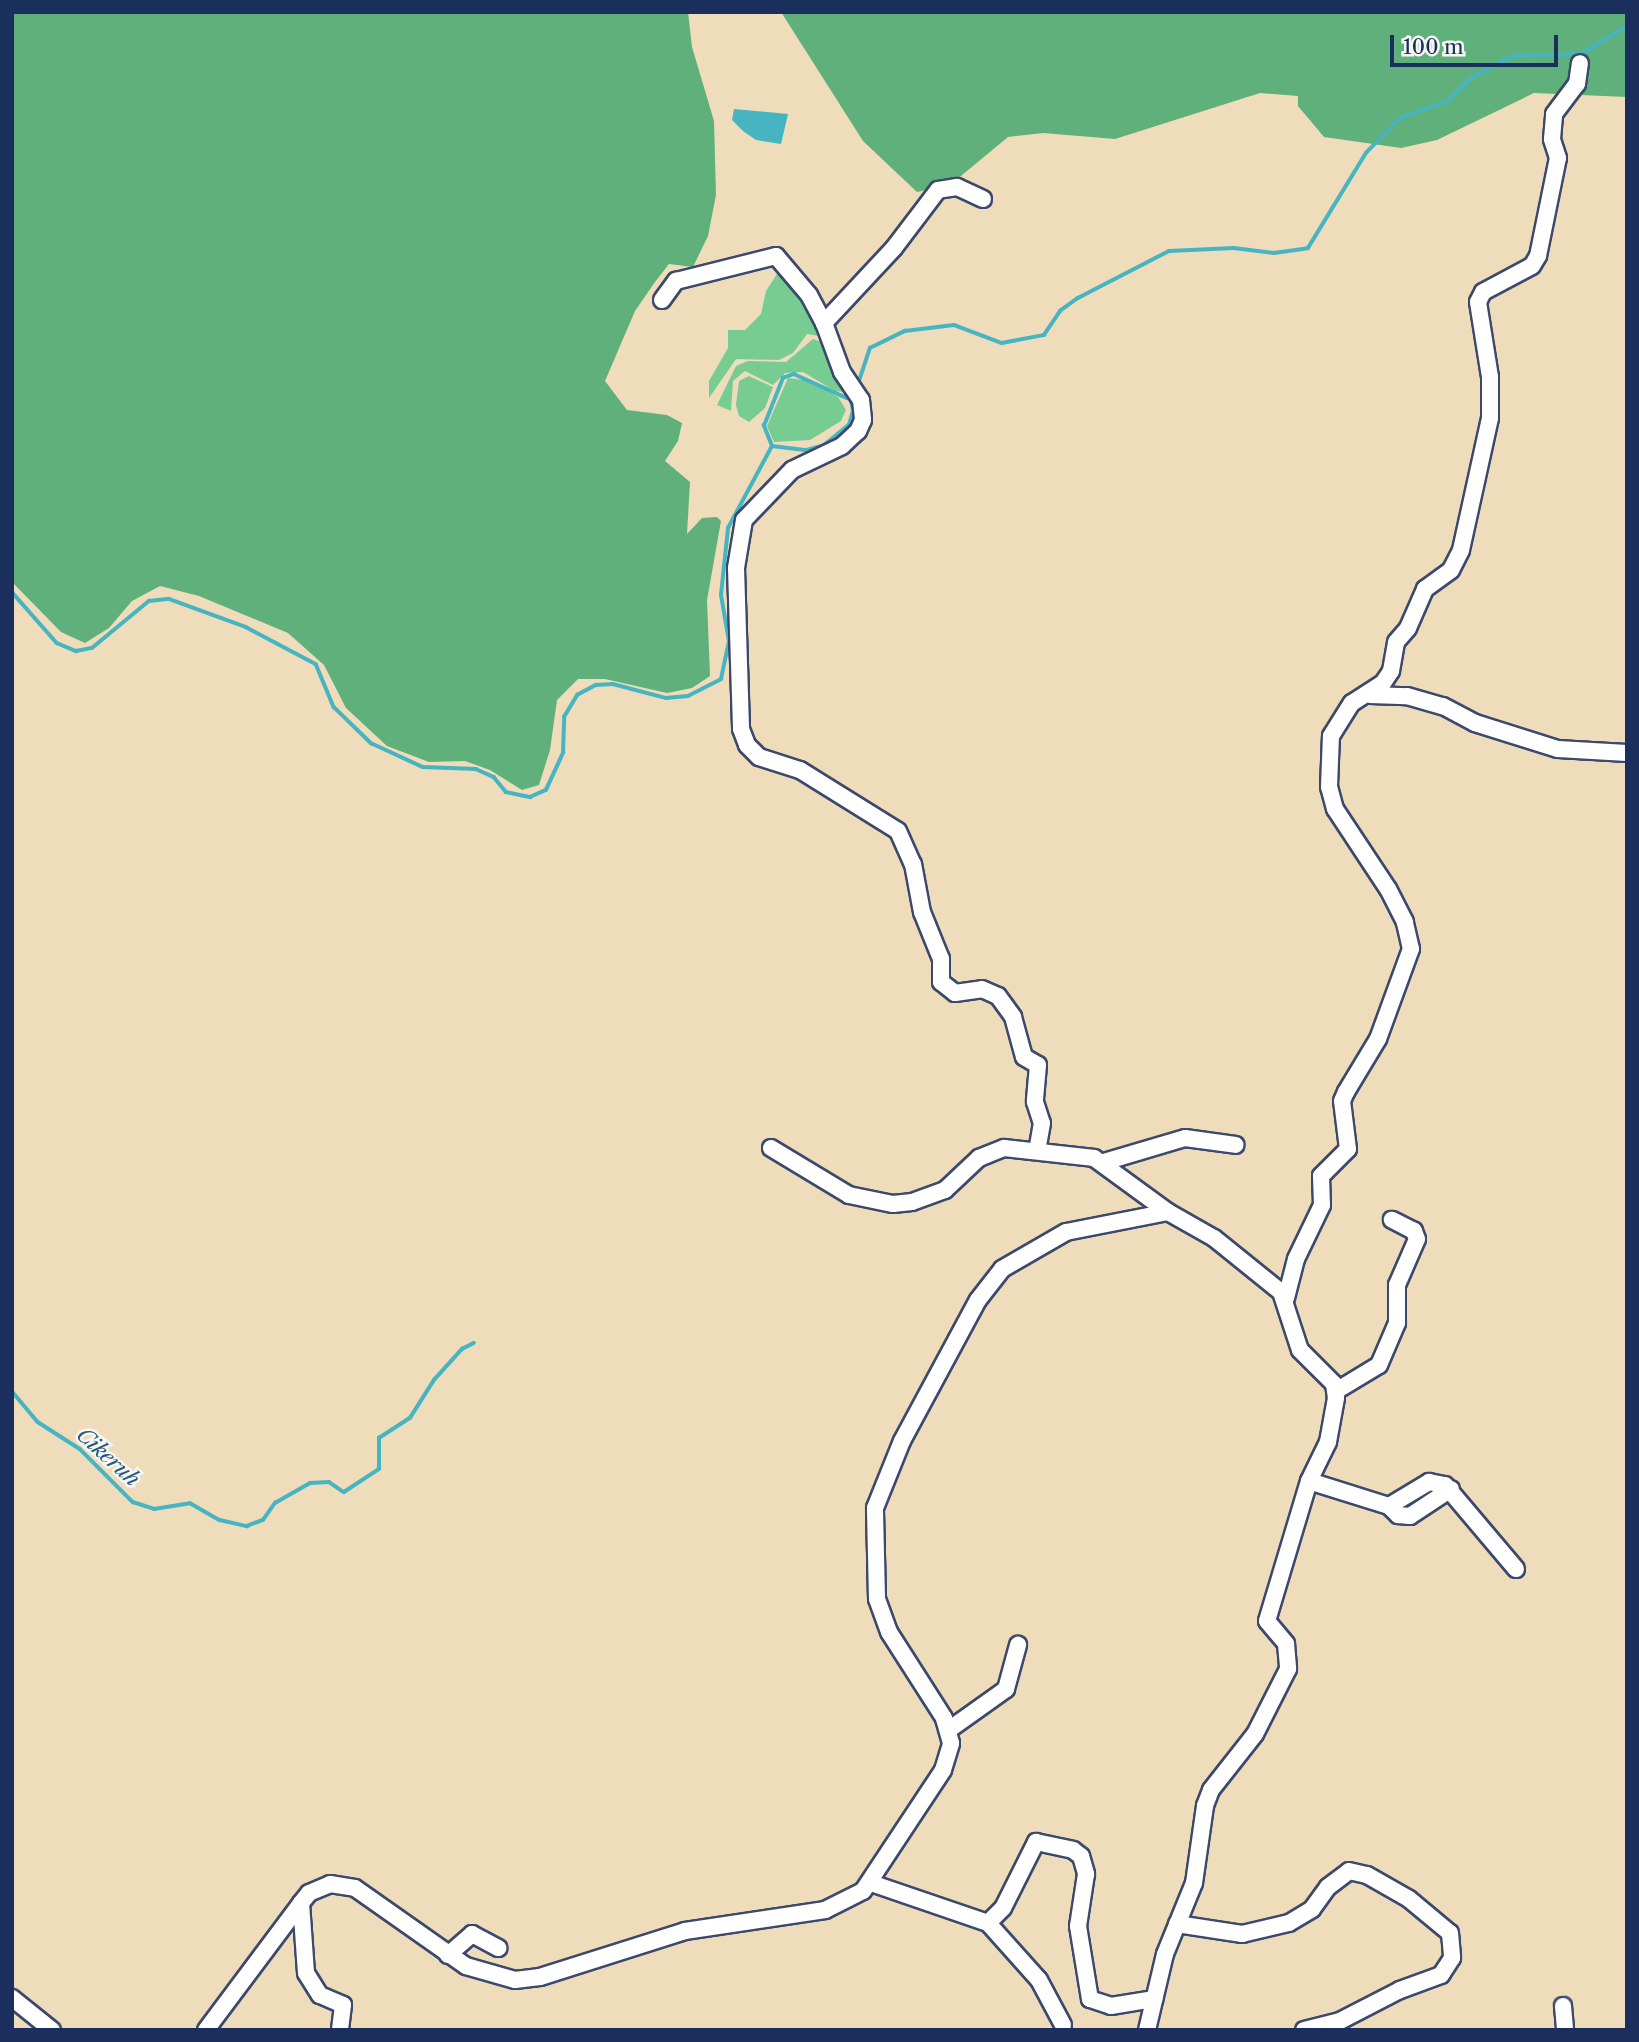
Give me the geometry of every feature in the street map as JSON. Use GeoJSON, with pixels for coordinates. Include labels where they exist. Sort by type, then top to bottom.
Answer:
{"type":"FeatureCollection","features":[{"type":"Feature","properties":{"kind":"street"},"geometry":{"type":"LineString","coordinates":[[1147,2030],[1177,1924],[1194,1883],[1201,1821],[1212,1790],[1255,1734],[1288,1669],[1286,1644],[1268,1621],[1309,1481],[1328,1442],[1336,1391],[1330,1378],[1300,1350],[1286,1298],[1296,1259],[1322,1205],[1318,1183],[1348,1149],[1342,1101],[1378,1039],[1411,949],[1405,922],[1353,830],[1335,809],[1329,788],[1335,723],[1352,703],[1370,695],[1391,671],[1396,642],[1408,628],[1425,589],[1451,570],[1461,550],[1490,418],[1490,377],[1478,302],[1483,292],[1532,266],[1538,256],[1558,158],[1552,139],[1554,114],[1577,84],[1580,64]]}},
{"type":"Feature","properties":{"kind":"street"},"geometry":{"type":"LineString","coordinates":[[824,323],[894,248],[938,190],[957,187],[983,199]]}},
{"type":"Feature","properties":{"kind":"street"},"geometry":{"type":"LineString","coordinates":[[662,300],[676,281],[776,257],[809,295],[854,390],[863,412],[858,431],[832,452],[792,470],[744,520],[736,568],[741,729],[747,745],[759,757],[800,770],[898,831],[941,959],[941,982],[955,993],[982,989],[998,996],[1013,1017],[1024,1057],[1038,1065],[1035,1095],[1042,1123],[1037,1150]]}},
{"type":"Feature","properties":{"kind":"street"},"geometry":{"type":"LineString","coordinates":[[1370,695],[1407,696],[1443,706],[1475,723],[1558,749],[1627,753]]}},
{"type":"Feature","properties":{"kind":"street"},"geometry":{"type":"LineString","coordinates":[[1104,1162],[1185,1138],[1236,1145]]}},
{"type":"Feature","properties":{"kind":"street"},"geometry":{"type":"LineString","coordinates":[[771,1148],[849,1195],[893,1204],[912,1202],[945,1190],[990,1152],[1037,1150],[1084,1154],[1104,1162],[1168,1212],[1214,1238],[1286,1298]]}},
{"type":"Feature","properties":{"kind":"street"},"geometry":{"type":"LineString","coordinates":[[206,2030],[301,1903],[321,1886],[346,1884],[448,1955],[494,1976],[528,1979],[685,1931],[825,1910],[871,1883],[943,1770],[949,1755],[950,1729],[881,1614],[875,1507],[889,1472],[957,1339],[1002,1269],[1066,1232],[1168,1212]]}},
{"type":"Feature","properties":{"kind":"street"},"geometry":{"type":"LineString","coordinates":[[1336,1391],[1379,1365],[1397,1323],[1397,1285],[1417,1239],[1414,1231],[1392,1220]]}},
{"type":"Feature","properties":{"kind":"street"},"geometry":{"type":"LineString","coordinates":[[1309,1481],[1389,1506],[1429,1482],[1451,1489],[1516,1569]]}},
{"type":"Feature","properties":{"kind":"street"},"geometry":{"type":"LineString","coordinates":[[950,1729],[1006,1689],[1018,1645]]}},
{"type":"Feature","properties":{"kind":"street"},"geometry":{"type":"LineString","coordinates":[[988,1923],[1003,1908],[1031,1846],[1044,1842],[1073,1850],[1081,1856],[1086,1874],[1078,1926],[1090,1998],[1111,2006],[1154,1999]]}},
{"type":"Feature","properties":{"kind":"street"},"geometry":{"type":"LineString","coordinates":[[1177,1924],[1242,1934],[1268,1929],[1312,1909],[1328,1887],[1349,1871],[1367,1875],[1409,1899],[1450,1933],[1454,1942],[1452,1958],[1441,1975],[1400,1990],[1340,2021],[1304,2030]]}},
{"type":"Feature","properties":{"kind":"street"},"geometry":{"type":"LineString","coordinates":[[871,1883],[988,1923],[1039,1980],[1063,2025]]}},
{"type":"Feature","properties":{"kind":"street"},"geometry":{"type":"LineString","coordinates":[[301,1903],[306,1973],[320,1995],[343,2005],[341,2030]]}},
{"type":"Feature","properties":{"kind":"street"},"geometry":{"type":"LineString","coordinates":[[448,1955],[472,1934],[498,1948]]}},
{"type":"Feature","properties":{"kind":"street"},"geometry":{"type":"LineString","coordinates":[[12,1998],[52,2030]]}},
{"type":"Feature","properties":{"kind":"street"},"geometry":{"type":"LineString","coordinates":[[1563,2006],[1565,2030]]}},
{"type":"Feature","properties":{"kind":"green space"},"geometry":{"type":"Polygon","coordinates":[[[12,12],[688,12],[692,47],[714,121],[716,195],[708,236],[693,267],[669,264],[655,282],[635,311],[605,381],[627,410],[667,415],[682,423],[678,441],[665,461],[690,482],[687,534],[702,518],[717,517],[721,521],[707,600],[710,676],[692,688],[667,693],[605,679],[578,679],[557,700],[550,750],[539,785],[522,790],[490,770],[465,761],[429,762],[387,746],[346,708],[324,665],[288,633],[199,596],[160,586],[132,601],[109,628],[85,643],[61,632],[12,582],[12,12]]]}},
{"type":"Feature","properties":{"kind":"green space"},"geometry":{"type":"Polygon","coordinates":[[[781,12],[1627,12],[1627,97],[1534,93],[1437,140],[1401,148],[1324,137],[1298,106],[1298,96],[1260,93],[1115,139],[1043,133],[1008,137],[950,185],[917,192],[863,141],[781,12]]]}},
{"type":"Feature","properties":{"kind":"green space"},"geometry":{"type":"Polygon","coordinates":[[[779,271],[796,285],[825,337],[807,334],[793,353],[779,360],[736,359],[709,398],[709,381],[728,348],[728,330],[745,330],[761,314],[766,291],[779,271]]]}},
{"type":"Feature","properties":{"kind":"green space"},"geometry":{"type":"Polygon","coordinates":[[[813,339],[828,344],[846,392],[835,391],[803,372],[785,373],[773,385],[745,371],[733,381],[731,411],[717,405],[736,366],[748,361],[786,362],[813,339]]]}},
{"type":"Feature","properties":{"kind":"green space"},"geometry":{"type":"Polygon","coordinates":[[[749,376],[773,387],[765,408],[749,422],[739,416],[736,405],[739,381],[749,376]]]}},
{"type":"Feature","properties":{"kind":"green space"},"geometry":{"type":"Polygon","coordinates":[[[788,378],[811,381],[838,397],[846,410],[841,421],[810,440],[774,442],[767,426],[788,378]]]}},
{"type":"Feature","properties":{"kind":"water"},"geometry":{"type":"Polygon","coordinates":[[[734,109],[788,114],[781,144],[756,140],[743,131],[732,120],[734,109]]]}},
{"type":"Feature","properties":{"kind":"waterway"},"geometry":{"type":"LineString","coordinates":[[857,387],[870,348],[905,331],[954,325],[1002,343],[1044,335],[1060,311],[1078,298],[1169,251],[1234,248],[1274,253],[1308,248],[1366,153],[1400,118],[1446,102],[1474,76],[1513,56],[1581,54],[1627,26]]}},
{"type":"Feature","properties":{"kind":"waterway"},"geometry":{"type":"LineString","coordinates":[[772,446],[764,426],[783,378],[794,374],[847,398]]}},
{"type":"Feature","properties":{"kind":"waterway"},"geometry":{"type":"LineString","coordinates":[[12,592],[57,643],[76,651],[92,648],[149,601],[169,599],[246,627],[316,664],[334,707],[371,743],[423,767],[476,769],[494,777],[506,792],[530,797],[546,790],[563,753],[564,717],[577,695],[596,685],[613,684],[666,698],[688,696],[721,679],[729,642],[721,595],[728,528],[772,446],[807,450],[824,445],[849,425],[853,411],[850,395]]}},
{"type":"Feature","properties":{"kind":"waterway","name":"Cikeruh"},"geometry":{"type":"LineString","coordinates":[[12,1391],[38,1422],[80,1449],[133,1502],[154,1509],[190,1503],[220,1520],[247,1526],[263,1520],[275,1503],[310,1483],[329,1482],[344,1492],[379,1469],[379,1438],[410,1418],[434,1380],[462,1349],[474,1343]]}}]}
